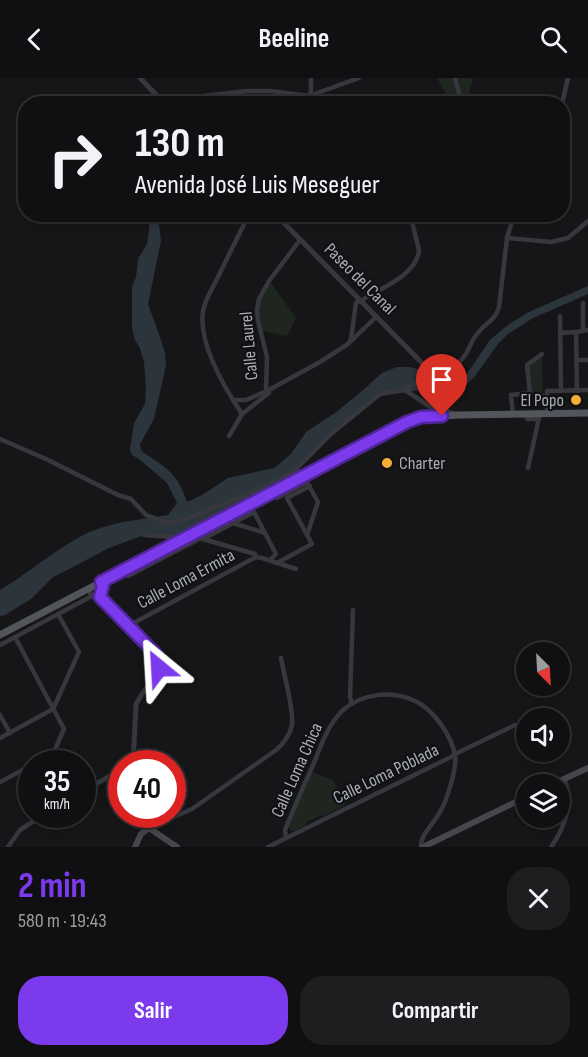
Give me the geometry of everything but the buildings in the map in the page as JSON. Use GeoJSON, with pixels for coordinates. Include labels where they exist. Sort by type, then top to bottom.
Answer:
{"type":"FeatureCollection","features":[{"type":"Feature","properties":{"kind":"main road"},"geometry":{"type":"LineString","coordinates":[[0,635],[407,422],[421,417],[459,415],[588,413]]}},
{"type":"Feature","properties":{"kind":"main road"},"geometry":{"type":"LineString","coordinates":[[570,776],[588,768]]}},
{"type":"Feature","properties":{"kind":"main road"},"geometry":{"type":"LineString","coordinates":[[422,847],[516,802]]}},
{"type":"Feature","properties":{"kind":"main road"},"geometry":{"type":"LineString","coordinates":[[135,847],[141,834],[149,828],[177,847]]}},
{"type":"Feature","properties":{"kind":"street"},"geometry":{"type":"LineString","coordinates":[[140,78],[157,96]]}},
{"type":"Feature","properties":{"kind":"street"},"geometry":{"type":"LineString","coordinates":[[309,96],[311,78]]}},
{"type":"Feature","properties":{"kind":"street"},"geometry":{"type":"LineString","coordinates":[[204,96],[247,91],[271,91],[309,96],[358,78]]}},
{"type":"Feature","properties":{"kind":"street"},"geometry":{"type":"LineString","coordinates":[[455,78],[460,96]]}},
{"type":"Feature","properties":{"kind":"street"},"geometry":{"type":"LineString","coordinates":[[564,96],[568,78]]}},
{"type":"Feature","properties":{"kind":"street"},"geometry":{"type":"LineString","coordinates":[[507,238],[552,242],[568,238],[588,220]]}},
{"type":"Feature","properties":{"kind":"street"},"geometry":{"type":"LineString","coordinates":[[242,414],[226,388],[208,348],[203,311],[245,222]]}},
{"type":"Feature","properties":{"kind":"street","name":"Paseo del Canal"},"geometry":{"type":"LineString","coordinates":[[283,222],[424,364],[426,371],[419,379]]}},
{"type":"Feature","properties":{"kind":"street"},"geometry":{"type":"LineString","coordinates":[[348,344],[351,339],[356,303],[405,274],[415,264],[419,250],[412,222]]}},
{"type":"Feature","properties":{"kind":"street"},"geometry":{"type":"LineString","coordinates":[[0,439],[131,499],[146,515],[166,522],[177,522],[247,495],[286,476],[331,434],[380,394],[405,390],[419,379],[426,381],[455,365],[466,355],[477,333],[495,317],[499,307],[507,238],[512,222]]}},
{"type":"Feature","properties":{"kind":"street","name":"Calle Laurel"},"geometry":{"type":"LineString","coordinates":[[267,391],[267,357],[257,316],[259,299],[269,281],[300,240]]}},
{"type":"Feature","properties":{"kind":"street"},"geometry":{"type":"LineString","coordinates":[[560,333],[586,330],[582,303]]}},
{"type":"Feature","properties":{"kind":"street"},"geometry":{"type":"LineString","coordinates":[[560,316],[561,391]]}},
{"type":"Feature","properties":{"kind":"street"},"geometry":{"type":"LineString","coordinates":[[233,400],[246,400],[283,382],[348,344],[376,317]]}},
{"type":"Feature","properties":{"kind":"street"},"geometry":{"type":"LineString","coordinates":[[576,332],[577,391]]}},
{"type":"Feature","properties":{"kind":"street"},"geometry":{"type":"LineString","coordinates":[[513,414],[511,395],[530,393],[527,365],[542,354]]}},
{"type":"Feature","properties":{"kind":"street"},"geometry":{"type":"LineString","coordinates":[[577,360],[588,360]]}},
{"type":"Feature","properties":{"kind":"street"},"geometry":{"type":"LineString","coordinates":[[229,436],[242,414],[283,382]]}},
{"type":"Feature","properties":{"kind":"street"},"geometry":{"type":"LineString","coordinates":[[405,390],[429,406],[459,415]]}},
{"type":"Feature","properties":{"kind":"street"},"geometry":{"type":"LineString","coordinates":[[528,468],[547,391],[588,390]]}},
{"type":"Feature","properties":{"kind":"street"},"geometry":{"type":"LineString","coordinates":[[527,419],[542,415]]}},
{"type":"Feature","properties":{"kind":"street"},"geometry":{"type":"LineString","coordinates":[[268,494],[277,498],[308,485]]}},
{"type":"Feature","properties":{"kind":"street"},"geometry":{"type":"LineString","coordinates":[[277,562],[312,544],[288,498],[308,485]]}},
{"type":"Feature","properties":{"kind":"street"},"geometry":{"type":"LineString","coordinates":[[307,535],[318,502],[308,485]]}},
{"type":"Feature","properties":{"kind":"street"},"geometry":{"type":"LineString","coordinates":[[128,576],[254,512],[276,554],[270,560]]}},
{"type":"Feature","properties":{"kind":"street"},"geometry":{"type":"LineString","coordinates":[[233,523],[265,533]]}},
{"type":"Feature","properties":{"kind":"street"},"geometry":{"type":"LineString","coordinates":[[194,533],[196,537],[296,569]]}},
{"type":"Feature","properties":{"kind":"street"},"geometry":{"type":"LineString","coordinates":[[144,535],[172,537],[175,543]]}},
{"type":"Feature","properties":{"kind":"street","name":"Calle Loma Ermita"},"geometry":{"type":"LineString","coordinates":[[128,626],[256,557]]}},
{"type":"Feature","properties":{"kind":"street"},"geometry":{"type":"LineString","coordinates":[[100,597],[103,585],[101,582]]}},
{"type":"Feature","properties":{"kind":"street"},"geometry":{"type":"LineString","coordinates":[[88,589],[92,596]]}},
{"type":"Feature","properties":{"kind":"street"},"geometry":{"type":"LineString","coordinates":[[0,645],[92,596],[100,597],[156,654],[160,665],[136,705],[133,750]]}},
{"type":"Feature","properties":{"kind":"street"},"geometry":{"type":"LineString","coordinates":[[352,704],[350,696],[353,610]]}},
{"type":"Feature","properties":{"kind":"street"},"geometry":{"type":"LineString","coordinates":[[0,738],[53,709],[79,652],[58,614]]}},
{"type":"Feature","properties":{"kind":"street"},"geometry":{"type":"LineString","coordinates":[[15,637],[64,729],[55,750]]}},
{"type":"Feature","properties":{"kind":"street"},"geometry":{"type":"LineString","coordinates":[[186,812],[276,750],[283,742],[291,729],[292,718],[281,658]]}},
{"type":"Feature","properties":{"kind":"street","name":"Calle Loma Chica"},"geometry":{"type":"LineString","coordinates":[[286,838],[285,830],[326,734],[341,712],[352,704],[386,694],[403,696],[416,701],[431,712],[444,729],[454,754],[451,784],[445,803],[421,839],[422,847]]}},
{"type":"Feature","properties":{"kind":"street"},"geometry":{"type":"LineString","coordinates":[[0,715],[10,733]]}},
{"type":"Feature","properties":{"kind":"street","name":"Calle Loma Poblada"},"geometry":{"type":"LineString","coordinates":[[268,847],[515,725]]}},
{"type":"Feature","properties":{"kind":"street"},"geometry":{"type":"LineString","coordinates":[[0,782],[18,772]]}},
{"type":"Feature","properties":{"kind":"street"},"geometry":{"type":"LineString","coordinates":[[8,847],[23,828]]}},
{"type":"Feature","properties":{"kind":"street"},"geometry":{"type":"LineString","coordinates":[[551,847],[562,828]]}},
{"type":"Feature","properties":{"kind":"shaded area"},"geometry":{"type":"Polygon","coordinates":[[[437,78],[473,78],[469,96],[447,96],[437,78]]]}},
{"type":"Feature","properties":{"kind":"shaded area"},"geometry":{"type":"Polygon","coordinates":[[[149,222],[159,222],[161,241],[148,304],[165,353],[166,365],[154,419],[140,444],[144,453],[176,478],[187,502],[228,478],[274,468],[291,454],[306,432],[335,413],[382,373],[397,367],[410,367],[424,371],[439,382],[458,381],[466,375],[490,340],[509,324],[529,312],[588,286],[588,294],[533,318],[508,334],[464,387],[450,391],[421,390],[380,395],[332,435],[299,469],[300,474],[193,531],[172,537],[144,535],[109,548],[52,578],[31,599],[0,616],[0,590],[59,550],[104,527],[168,515],[177,503],[167,483],[132,455],[130,449],[134,423],[145,404],[146,390],[144,362],[132,328],[132,287],[136,277],[138,259],[147,244],[149,222]]]}},
{"type":"Feature","properties":{"kind":"shaded area"},"geometry":{"type":"Polygon","coordinates":[[[271,283],[296,318],[287,336],[262,331],[257,316],[263,291],[271,283]]]}},
{"type":"Feature","properties":{"kind":"shaded area"},"geometry":{"type":"Polygon","coordinates":[[[542,354],[543,395],[530,396],[527,365],[542,354]]]}},
{"type":"Feature","properties":{"kind":"shaded area"},"geometry":{"type":"Polygon","coordinates":[[[312,772],[334,781],[345,804],[324,816],[307,822],[306,825],[294,831],[291,830],[289,824],[312,772]]]}},
{"type":"Feature","properties":{"kind":"place","name":"El Popo"},"geometry":{"type":"Point","coordinates":[576,400]}},
{"type":"Feature","properties":{"kind":"place","name":"Charter"},"geometry":{"type":"Point","coordinates":[387,463]}},
{"type":"Feature","properties":{"kind":"route"},"geometry":{"type":"LineString","coordinates":[[159,668],[156,654],[100,597],[103,585],[101,582],[407,422],[421,417],[442,416]]}}]}
